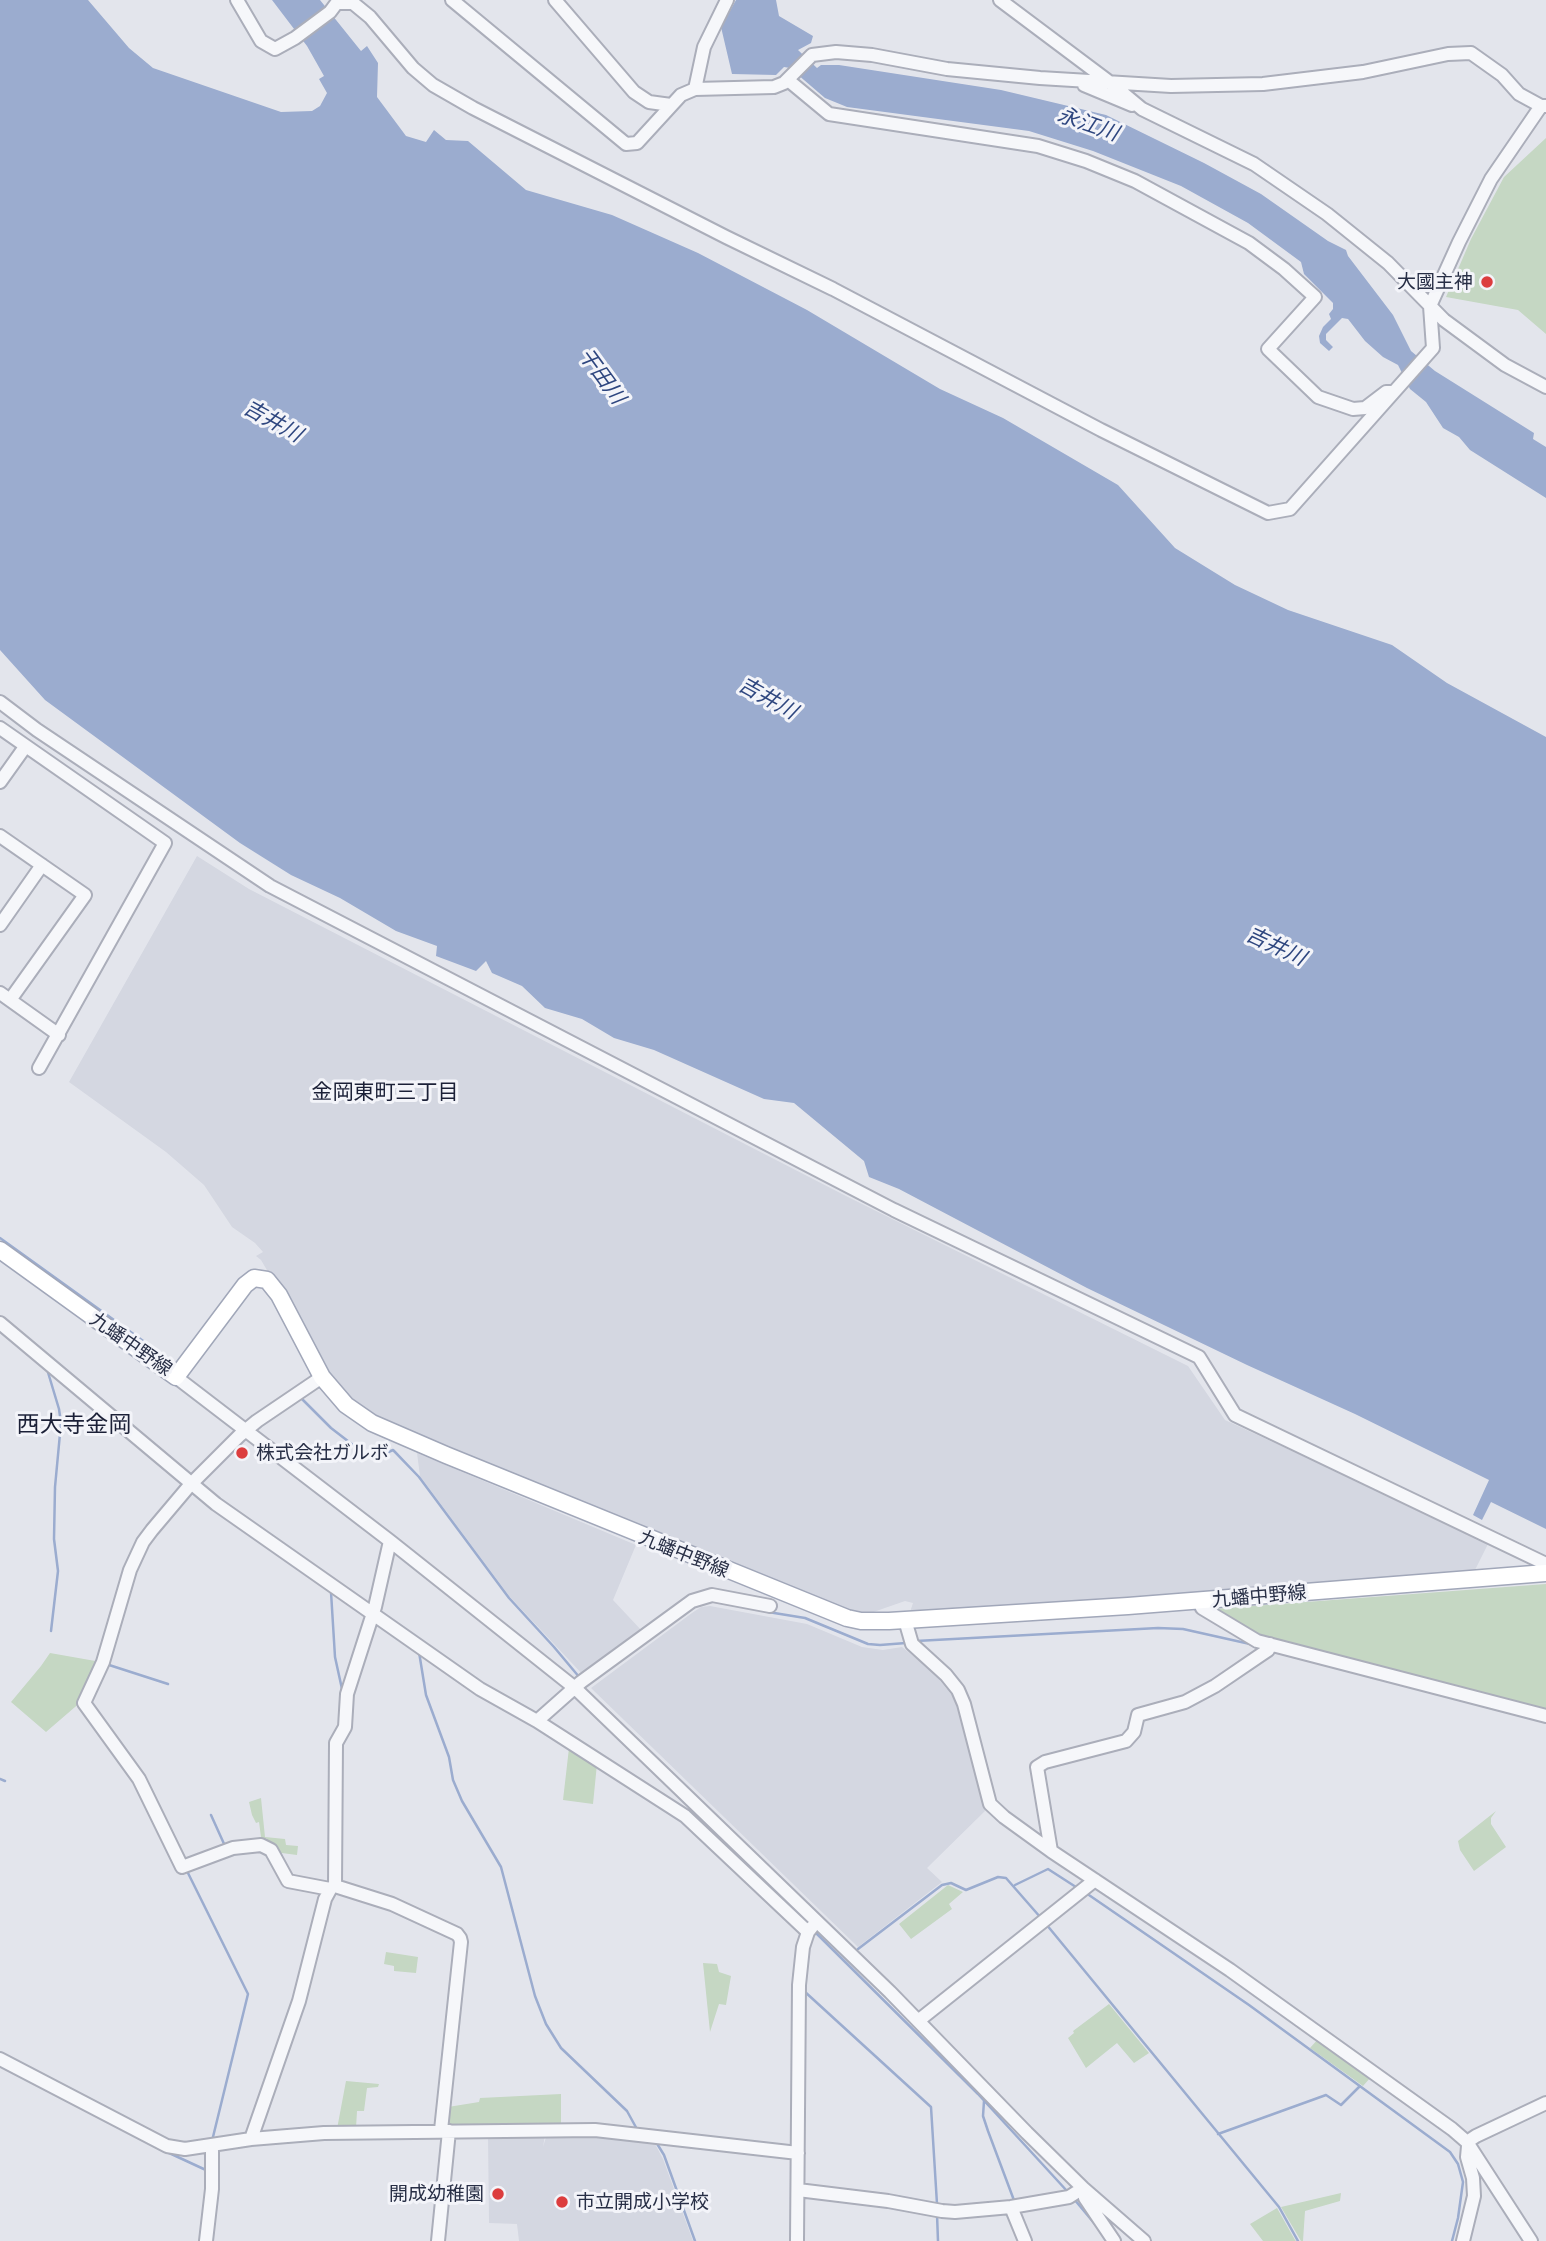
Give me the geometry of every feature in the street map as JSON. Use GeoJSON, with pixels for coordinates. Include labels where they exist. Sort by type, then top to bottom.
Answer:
{"type":"FeatureCollection","features":[{"type":"Feature","properties":{"kind":"main road","name":"九蟠中野線"},"geometry":{"type":"LineString","coordinates":[[0,1250],[176,1377],[245,1285],[250,1280],[267,1280],[279,1295],[322,1377],[336,1395],[359,1415],[446,1455],[827,1612],[860,1621],[1199,1601],[1546,1573]]}},
{"type":"Feature","properties":{"kind":"street"},"geometry":{"type":"LineString","coordinates":[[237,0],[261,41],[275,49],[295,38],[335,5],[353,4],[385,34],[413,68],[433,85],[473,108],[833,289],[1101,430],[1268,513],[1290,509],[1433,348],[1430,306],[1459,242],[1491,179],[1544,106],[1519,94],[1502,75],[1471,53],[1448,54],[1363,72],[1263,84],[1171,86],[1112,84],[947,69],[872,55],[836,52],[812,55],[790,78],[774,87],[695,89],[681,95],[637,143],[626,144],[453,0]]}},
{"type":"Feature","properties":{"kind":"street"},"geometry":{"type":"LineString","coordinates":[[555,0],[635,92],[649,102],[671,105]]}},
{"type":"Feature","properties":{"kind":"street"},"geometry":{"type":"LineString","coordinates":[[695,89],[704,47],[727,0]]}},
{"type":"Feature","properties":{"kind":"street"},"geometry":{"type":"LineString","coordinates":[[1000,0],[1142,109]]}},
{"type":"Feature","properties":{"kind":"street"},"geometry":{"type":"LineString","coordinates":[[790,78],[829,114],[1038,146],[1086,161],[1135,181],[1249,243],[1284,269],[1315,298],[1268,349],[1318,397],[1353,409],[1364,408],[1386,392],[1395,392]]}},
{"type":"Feature","properties":{"kind":"street"},"geometry":{"type":"LineString","coordinates":[[1073,81],[1142,109],[1254,164],[1327,214],[1388,263],[1430,306],[1484,351],[1546,387]]}},
{"type":"Feature","properties":{"kind":"street"},"geometry":{"type":"LineString","coordinates":[[0,702],[37,730],[270,886],[894,1210],[1199,1357],[1236,1415],[1546,1564]]}},
{"type":"Feature","properties":{"kind":"street"},"geometry":{"type":"LineString","coordinates":[[0,727],[165,843],[39,1068]]}},
{"type":"Feature","properties":{"kind":"street"},"geometry":{"type":"LineString","coordinates":[[0,782],[25,747]]}},
{"type":"Feature","properties":{"kind":"street"},"geometry":{"type":"LineString","coordinates":[[0,836],[85,895],[5,997],[59,1035]]}},
{"type":"Feature","properties":{"kind":"street"},"geometry":{"type":"LineString","coordinates":[[0,925],[42,865]]}},
{"type":"Feature","properties":{"kind":"street"},"geometry":{"type":"LineString","coordinates":[[0,1322],[193,1482],[480,1689],[539,1719],[685,1816],[809,1928],[918,2021],[1076,2193],[1144,2241]]}},
{"type":"Feature","properties":{"kind":"street"},"geometry":{"type":"LineString","coordinates":[[176,1377],[390,1541],[575,1688],[809,1928]]}},
{"type":"Feature","properties":{"kind":"street"},"geometry":{"type":"LineString","coordinates":[[322,1377],[246,1430],[193,1482],[152,1530],[136,1555],[100,1670],[84,1703],[139,1779],[185,1866],[233,1848],[261,1845],[271,1850],[288,1881],[332,1888],[392,1904],[457,1934],[460,1938],[438,2241]]}},
{"type":"Feature","properties":{"kind":"street"},"geometry":{"type":"LineString","coordinates":[[251,2139],[299,2001],[325,1899],[332,1888],[336,1743],[345,1727],[347,1694],[373,1611],[390,1541]]}},
{"type":"Feature","properties":{"kind":"street"},"geometry":{"type":"LineString","coordinates":[[539,1719],[575,1688],[692,1601],[712,1595],[769,1606]]}},
{"type":"Feature","properties":{"kind":"street"},"geometry":{"type":"LineString","coordinates":[[1199,1601],[1202,1608],[1269,1647],[1546,1716]]}},
{"type":"Feature","properties":{"kind":"street"},"geometry":{"type":"LineString","coordinates":[[905,1620],[911,1642],[958,1690],[968,1716],[990,1804],[1093,1882],[1318,2031],[1468,2144],[1531,2241]]}},
{"type":"Feature","properties":{"kind":"street"},"geometry":{"type":"LineString","coordinates":[[1051,1851],[1036,1771],[1039,1765],[1126,1741],[1134,1732],[1138,1715],[1185,1702],[1214,1686],[1269,1647]]}},
{"type":"Feature","properties":{"kind":"street"},"geometry":{"type":"LineString","coordinates":[[918,2021],[1093,1882]]}},
{"type":"Feature","properties":{"kind":"street"},"geometry":{"type":"LineString","coordinates":[[797,2241],[798,2190],[794,2153],[799,1985],[800,1961],[809,1928]]}},
{"type":"Feature","properties":{"kind":"street"},"geometry":{"type":"LineString","coordinates":[[0,2059],[167,2146],[185,2149],[251,2139],[324,2133],[596,2130],[794,2153]]}},
{"type":"Feature","properties":{"kind":"street"},"geometry":{"type":"LineString","coordinates":[[1463,2241],[1474,2196],[1473,2178],[1467,2157],[1468,2144],[1476,2136],[1546,2103]]}},
{"type":"Feature","properties":{"kind":"street"},"geometry":{"type":"LineString","coordinates":[[206,2241],[213,2171],[212,2145]]}},
{"type":"Feature","properties":{"kind":"street"},"geometry":{"type":"LineString","coordinates":[[798,2190],[888,2201],[942,2211],[1011,2207],[1076,2193],[1085,2198],[1114,2241]]}},
{"type":"Feature","properties":{"kind":"street"},"geometry":{"type":"LineString","coordinates":[[1011,2207],[1025,2241]]}},
{"type":"Feature","properties":{"kind":"shaded area"},"geometry":{"type":"Polygon","coordinates":[[[197,856],[249,889],[846,1196],[1188,1366],[1225,1420],[1489,1542],[1474,1572],[912,1616],[910,1612],[913,1603],[905,1601],[862,1616],[368,1417],[339,1393],[261,1260],[256,1256],[263,1252],[232,1227],[204,1185],[166,1152],[69,1082],[197,856]]]}},
{"type":"Feature","properties":{"kind":"shaded area"},"geometry":{"type":"Polygon","coordinates":[[[417,1453],[636,1545],[613,1600],[643,1632],[584,1676],[510,1597],[420,1476],[417,1453]]]}},
{"type":"Feature","properties":{"kind":"shaded area"},"geometry":{"type":"Polygon","coordinates":[[[710,1606],[807,1624],[862,1647],[883,1650],[902,1647],[933,1672],[959,1708],[985,1811],[927,1868],[942,1882],[858,1947],[591,1688],[692,1613],[701,1607],[710,1606]]]}},
{"type":"Feature","properties":{"kind":"shaded area"},"geometry":{"type":"Polygon","coordinates":[[[547,2134],[638,2137],[639,2141],[655,2144],[693,2241],[519,2241],[517,2224],[489,2223],[488,2135],[545,2135],[543,2147],[547,2134]]]}},
{"type":"Feature","properties":{"kind":"green space"},"geometry":{"type":"Polygon","coordinates":[[[1546,138],[1546,334],[1518,310],[1446,297],[1471,239],[1504,177],[1546,138]]]}},
{"type":"Feature","properties":{"kind":"green space"},"geometry":{"type":"Polygon","coordinates":[[[1546,1584],[1546,1712],[1255,1637],[1213,1609],[1546,1584]]]}},
{"type":"Feature","properties":{"kind":"green space"},"geometry":{"type":"Polygon","coordinates":[[[50,1653],[101,1662],[82,1701],[46,1732],[11,1702],[50,1653]]]}},
{"type":"Feature","properties":{"kind":"green space"},"geometry":{"type":"Polygon","coordinates":[[[569,1748],[597,1764],[593,1804],[563,1800],[569,1748]]]}},
{"type":"Feature","properties":{"kind":"green space"},"geometry":{"type":"Polygon","coordinates":[[[261,1798],[265,1837],[285,1839],[286,1845],[298,1846],[297,1855],[274,1852],[266,1838],[266,1844],[248,1843],[261,1837],[259,1822],[256,1823],[252,1815],[249,1802],[261,1798]]]}},
{"type":"Feature","properties":{"kind":"green space"},"geometry":{"type":"Polygon","coordinates":[[[1496,1811],[1491,1818],[1491,1824],[1506,1847],[1474,1871],[1460,1850],[1458,1841],[1496,1811]]]}},
{"type":"Feature","properties":{"kind":"green space"},"geometry":{"type":"Polygon","coordinates":[[[948,1885],[963,1892],[949,1904],[952,1909],[911,1939],[899,1924],[948,1885]]]}},
{"type":"Feature","properties":{"kind":"green space"},"geometry":{"type":"Polygon","coordinates":[[[386,1952],[418,1957],[416,1973],[394,1971],[394,1966],[384,1964],[386,1952]]]}},
{"type":"Feature","properties":{"kind":"green space"},"geometry":{"type":"Polygon","coordinates":[[[703,1963],[717,1964],[719,1972],[731,1976],[726,2005],[719,2004],[710,2032],[703,1963]]]}},
{"type":"Feature","properties":{"kind":"green space"},"geometry":{"type":"Polygon","coordinates":[[[1109,2004],[1149,2053],[1134,2063],[1117,2043],[1086,2068],[1068,2038],[1073,2031],[1109,2004]]]}},
{"type":"Feature","properties":{"kind":"green space"},"geometry":{"type":"Polygon","coordinates":[[[1318,2039],[1371,2077],[1363,2086],[1310,2048],[1318,2039]]]}},
{"type":"Feature","properties":{"kind":"green space"},"geometry":{"type":"Polygon","coordinates":[[[346,2081],[379,2084],[378,2087],[367,2088],[364,2111],[357,2111],[356,2128],[337,2129],[346,2081]]]}},
{"type":"Feature","properties":{"kind":"green space"},"geometry":{"type":"Polygon","coordinates":[[[561,2094],[561,2128],[447,2127],[448,2107],[479,2102],[480,2098],[561,2094]]]}},
{"type":"Feature","properties":{"kind":"green space"},"geometry":{"type":"Polygon","coordinates":[[[1341,2193],[1340,2201],[1305,2211],[1301,2241],[1281,2207],[1341,2193]]]}},
{"type":"Feature","properties":{"kind":"green space"},"geometry":{"type":"Polygon","coordinates":[[[1277,2208],[1296,2241],[1263,2241],[1250,2224],[1277,2208]]]}},
{"type":"Feature","properties":{"kind":"water"},"geometry":{"type":"Polygon","coordinates":[[[0,0],[88,0],[129,48],[153,68],[281,112],[312,111],[320,106],[327,93],[319,79],[324,76],[307,46],[272,0],[320,0],[361,51],[367,46],[378,63],[377,97],[406,136],[426,142],[434,130],[446,140],[468,141],[526,190],[612,215],[698,253],[807,310],[940,389],[1003,418],[1118,485],[1175,548],[1235,585],[1288,610],[1392,645],[1447,683],[1546,737],[1546,1529],[1491,1502],[1482,1520],[1473,1515],[1489,1480],[1087,1288],[899,1189],[869,1177],[864,1161],[794,1103],[764,1099],[654,1050],[614,1038],[582,1019],[545,1008],[522,986],[492,973],[486,961],[476,971],[436,956],[437,946],[396,931],[340,898],[291,875],[240,843],[45,700],[0,650],[0,0]]]}},
{"type":"Feature","properties":{"kind":"water","name":"永江川"},"geometry":{"type":"Polygon","coordinates":[[[736,0],[776,0],[779,16],[813,36],[811,43],[798,50],[817,68],[821,65],[839,65],[1001,90],[1106,115],[1261,194],[1328,241],[1346,250],[1393,315],[1411,351],[1435,371],[1534,433],[1533,439],[1546,447],[1546,498],[1470,450],[1459,437],[1443,428],[1426,402],[1410,389],[1398,365],[1383,357],[1365,341],[1348,319],[1342,318],[1326,334],[1326,340],[1333,347],[1329,351],[1320,343],[1319,336],[1331,319],[1329,314],[1333,303],[1304,274],[1301,262],[1248,223],[1181,186],[1093,151],[1029,131],[847,107],[825,98],[790,68],[784,67],[776,75],[732,74],[721,27],[736,0]]]}},
{"type":"Feature","properties":{"kind":"waterway"},"geometry":{"type":"LineString","coordinates":[[0,1238],[146,1343]]}},
{"type":"Feature","properties":{"kind":"waterway"},"geometry":{"type":"LineString","coordinates":[[47,1369],[61,1423],[55,1487],[54,1539],[58,1571],[51,1631]]}},
{"type":"Feature","properties":{"kind":"waterway"},"geometry":{"type":"LineString","coordinates":[[300,1397],[331,1428],[366,1455],[375,1458],[393,1450],[395,1452],[419,1477],[509,1598],[580,1678]]}},
{"type":"Feature","properties":{"kind":"waterway"},"geometry":{"type":"LineString","coordinates":[[331,1592],[335,1657],[342,1689]]}},
{"type":"Feature","properties":{"kind":"waterway"},"geometry":{"type":"LineString","coordinates":[[768,1612],[805,1618],[868,1644],[906,1643]]}},
{"type":"Feature","properties":{"kind":"waterway"},"geometry":{"type":"LineString","coordinates":[[916,1641],[1158,1628],[1183,1629],[1250,1644]]}},
{"type":"Feature","properties":{"kind":"waterway"},"geometry":{"type":"LineString","coordinates":[[419,1652],[426,1695],[449,1757],[453,1780],[462,1801],[501,1867],[535,1996],[546,2024],[561,2048],[627,2111],[638,2131]]}},
{"type":"Feature","properties":{"kind":"waterway"},"geometry":{"type":"LineString","coordinates":[[106,1664],[168,1684]]}},
{"type":"Feature","properties":{"kind":"waterway"},"geometry":{"type":"LineString","coordinates":[[612,1762],[624,1770]]}},
{"type":"Feature","properties":{"kind":"waterway"},"geometry":{"type":"LineString","coordinates":[[0,1779],[5,1781]]}},
{"type":"Feature","properties":{"kind":"waterway"},"geometry":{"type":"LineString","coordinates":[[211,1815],[225,1846]]}},
{"type":"Feature","properties":{"kind":"waterway"},"geometry":{"type":"LineString","coordinates":[[186,1869],[248,1994],[212,2141]]}},
{"type":"Feature","properties":{"kind":"waterway"},"geometry":{"type":"LineString","coordinates":[[1015,1885],[1048,1869],[1079,1889]]}},
{"type":"Feature","properties":{"kind":"waterway"},"geometry":{"type":"LineString","coordinates":[[858,1949],[942,1885],[951,1883],[966,1890],[998,1877],[1006,1878],[1041,1918]]}},
{"type":"Feature","properties":{"kind":"waterway"},"geometry":{"type":"LineString","coordinates":[[1086,1893],[1249,2005],[1450,2152],[1458,2164],[1463,2182],[1452,2241]]}},
{"type":"Feature","properties":{"kind":"waterway"},"geometry":{"type":"LineString","coordinates":[[1046,1924],[1279,2207],[1298,2241]]}},
{"type":"Feature","properties":{"kind":"waterway"},"geometry":{"type":"LineString","coordinates":[[813,1930],[978,2094],[1067,2191]]}},
{"type":"Feature","properties":{"kind":"waterway"},"geometry":{"type":"LineString","coordinates":[[794,1974],[796,1960]]}},
{"type":"Feature","properties":{"kind":"waterway"},"geometry":{"type":"LineString","coordinates":[[804,1991],[931,2107],[937,2204]]}},
{"type":"Feature","properties":{"kind":"waterway"},"geometry":{"type":"LineString","coordinates":[[1218,2134],[1326,2095],[1341,2105],[1360,2086]]}},
{"type":"Feature","properties":{"kind":"waterway"},"geometry":{"type":"LineString","coordinates":[[984,2101],[983,2116],[1015,2203]]}},
{"type":"Feature","properties":{"kind":"waterway"},"geometry":{"type":"LineString","coordinates":[[656,2142],[664,2155],[695,2241]]}},
{"type":"Feature","properties":{"kind":"waterway"},"geometry":{"type":"LineString","coordinates":[[167,2152],[208,2171]]}},
{"type":"Feature","properties":{"kind":"waterway"},"geometry":{"type":"LineString","coordinates":[[1074,2199],[1099,2229]]}},
{"type":"Feature","properties":{"kind":"waterway"},"geometry":{"type":"LineString","coordinates":[[937,2214],[938,2241]]}},
{"type":"Feature","properties":{"kind":"place","name":"大國主神"},"geometry":{"type":"Point","coordinates":[1487,282]}},
{"type":"Feature","properties":{"kind":"place","name":"株式会社ガルボ"},"geometry":{"type":"Point","coordinates":[242,1453]}},
{"type":"Feature","properties":{"kind":"place","name":"開成幼稚園"},"geometry":{"type":"Point","coordinates":[498,2194]}},
{"type":"Feature","properties":{"kind":"place","name":"市立開成小学校"},"geometry":{"type":"Point","coordinates":[562,2202]}},
{"type":"Feature","properties":{"kind":"district","name":"金岡東町三丁目"},"geometry":{"type":"Point","coordinates":[385,1092]}},
{"type":"Feature","properties":{"kind":"district","name":"西大寺金岡"},"geometry":{"type":"Point","coordinates":[74,1424]}},
{"type":"Feature","properties":{"kind":"water label","name":"干田川"},"geometry":{"type":"Point","coordinates":[602,376]}},
{"type":"Feature","properties":{"kind":"water label","name":"吉井川"},"geometry":{"type":"Point","coordinates":[273,421]}},
{"type":"Feature","properties":{"kind":"water label","name":"吉井川"},"geometry":{"type":"Point","coordinates":[768,698]}},
{"type":"Feature","properties":{"kind":"water label","name":"吉井川"},"geometry":{"type":"Point","coordinates":[1276,946]}}]}
